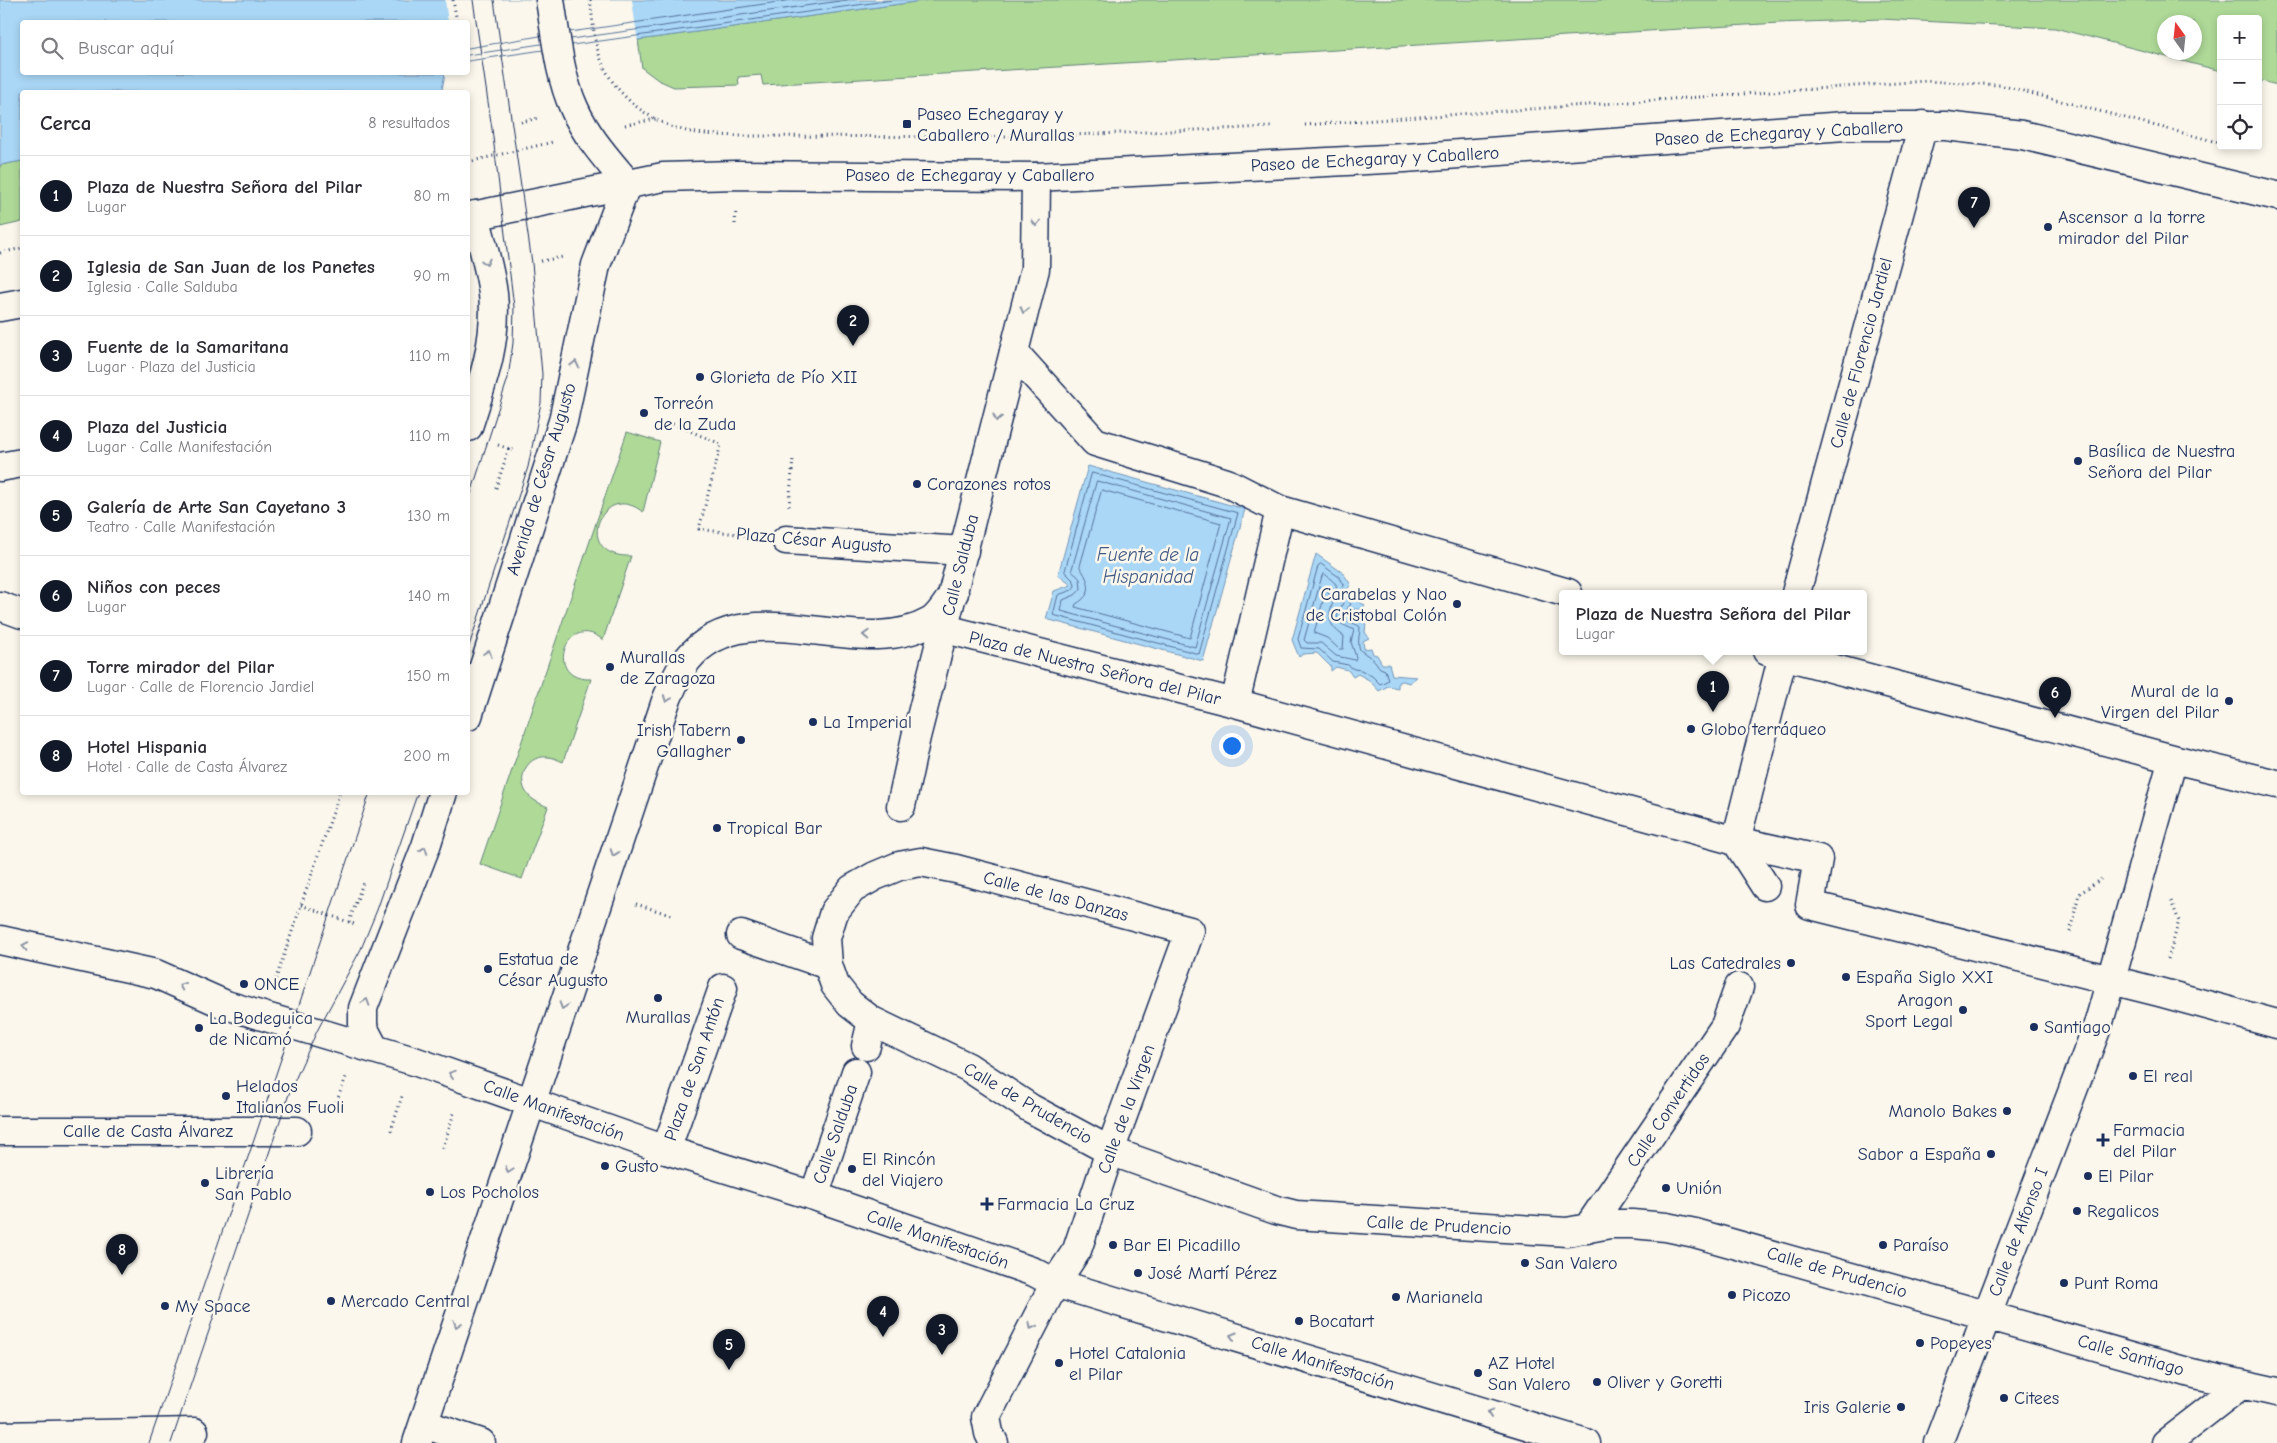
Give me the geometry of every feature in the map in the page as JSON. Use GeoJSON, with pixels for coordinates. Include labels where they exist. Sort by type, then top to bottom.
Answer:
{"type":"FeatureCollection","features":[{"type":"Feature","properties":{"kind":"street"},"geometry":{"type":"LineString","coordinates":[[550,0],[559,60],[567,92],[580,122],[627,183]]}},
{"type":"Feature","properties":{"kind":"street","name":"Paseo de Echegaray y Caballero"},"geometry":{"type":"LineString","coordinates":[[471,216],[662,177],[727,175],[1036,177],[1405,158],[1845,126],[1923,125],[2022,135],[2277,196]]}},
{"type":"Feature","properties":{"kind":"street","name":"Calle de Florencio Jardiel"},"geometry":{"type":"LineString","coordinates":[[1797,588],[1923,125]]}},
{"type":"Feature","properties":{"kind":"street","name":"Calle Salduba"},"geometry":{"type":"LineString","coordinates":[[901,806],[935,626],[954,593],[1036,263],[1036,177]]}},
{"type":"Feature","properties":{"kind":"street","name":"Avenida de César Augusto"},"geometry":{"type":"LineString","coordinates":[[470,710],[563,421],[596,264],[627,183]]}},
{"type":"Feature","properties":{"kind":"street"},"geometry":{"type":"LineString","coordinates":[[470,420],[485,373],[491,343],[494,309],[491,286],[471,216]]}},
{"type":"Feature","properties":{"kind":"street"},"geometry":{"type":"LineString","coordinates":[[0,307],[20,303]]}},
{"type":"Feature","properties":{"kind":"street"},"geometry":{"type":"LineString","coordinates":[[1014,352],[1095,442],[1227,483],[1280,510],[1559,590]]}},
{"type":"Feature","properties":{"kind":"street"},"geometry":{"type":"LineString","coordinates":[[0,467],[20,463]]}},
{"type":"Feature","properties":{"kind":"street","name":"Plaza de Nuestra Señora del Pilar"},"geometry":{"type":"LineString","coordinates":[[1235,703],[1280,510]]}},
{"type":"Feature","properties":{"kind":"street","name":"Plaza César Augusto"},"geometry":{"type":"LineString","coordinates":[[786,540],[964,551]]}},
{"type":"Feature","properties":{"kind":"street"},"geometry":{"type":"LineString","coordinates":[[0,606],[20,613]]}},
{"type":"Feature","properties":{"kind":"street"},"geometry":{"type":"LineString","coordinates":[[481,1443],[421,1434],[666,701],[686,661],[716,638],[738,630],[763,626],[864,635],[888,635],[935,626]]}},
{"type":"Feature","properties":{"kind":"street","name":"Plaza de Nuestra Señora del Pilar"},"geometry":{"type":"LineString","coordinates":[[935,626],[1235,703],[1736,841],[1818,859],[1810,906],[2111,980],[2277,1024]]}},
{"type":"Feature","properties":{"kind":"street"},"geometry":{"type":"LineString","coordinates":[[1765,886],[1736,841],[1777,655]]}},
{"type":"Feature","properties":{"kind":"street"},"geometry":{"type":"LineString","coordinates":[[1789,655],[2172,759],[2277,784]]}},
{"type":"Feature","properties":{"kind":"street"},"geometry":{"type":"LineString","coordinates":[[2111,980],[2172,759]]}},
{"type":"Feature","properties":{"kind":"street"},"geometry":{"type":"LineString","coordinates":[[374,1048],[363,1027],[363,1008],[426,846],[442,795]]}},
{"type":"Feature","properties":{"kind":"street","name":"Calle de las Danzas"},"geometry":{"type":"LineString","coordinates":[[828,965],[826,938],[834,912],[852,889],[875,876],[899,866],[921,862],[956,869],[1190,932]]}},
{"type":"Feature","properties":{"kind":"street","name":"Calle de la Virgen"},"geometry":{"type":"LineString","coordinates":[[989,1434],[1055,1283],[1077,1250],[1110,1150],[1190,932]]}},
{"type":"Feature","properties":{"kind":"street"},"geometry":{"type":"LineString","coordinates":[[742,935],[828,965]]}},
{"type":"Feature","properties":{"kind":"street","name":"Calle Manifestación"},"geometry":{"type":"LineString","coordinates":[[0,940],[156,974],[226,1005],[374,1048],[531,1101],[666,1150],[814,1196],[1034,1272],[1055,1283],[1525,1434],[1586,1443]]}},
{"type":"Feature","properties":{"kind":"street","name":"Calle de Prudencio"},"geometry":{"type":"LineString","coordinates":[[828,965],[835,984],[869,1034],[918,1044],[968,1066],[1030,1108],[1110,1150],[1276,1210],[1321,1218],[1567,1232],[1610,1224],[1632,1224],[1675,1229],[1986,1314]]}},
{"type":"Feature","properties":{"kind":"street","name":"Calle de Alfonso I"},"geometry":{"type":"LineString","coordinates":[[1938,1443],[2099,1022],[2111,980]]}},
{"type":"Feature","properties":{"kind":"street","name":"Calle Convertidos"},"geometry":{"type":"LineString","coordinates":[[1587,1229],[1725,1026],[1739,987]]}},
{"type":"Feature","properties":{"kind":"street","name":"Plaza de San Antón"},"geometry":{"type":"LineString","coordinates":[[666,1150],[723,988]]}},
{"type":"Feature","properties":{"kind":"street","name":"Calle Salduba"},"geometry":{"type":"LineString","coordinates":[[814,1196],[856,1072]]}},
{"type":"Feature","properties":{"kind":"street","name":"Calle de Casta Álvarez"},"geometry":{"type":"LineString","coordinates":[[0,1131],[297,1132]]}},
{"type":"Feature","properties":{"kind":"street","name":"Calle Santiago"},"geometry":{"type":"LineString","coordinates":[[1986,1314],[2191,1373],[2277,1392]]}},
{"type":"Feature","properties":{"kind":"street"},"geometry":{"type":"LineString","coordinates":[[2166,1443],[2241,1385]]}},
{"type":"Feature","properties":{"kind":"street"},"geometry":{"type":"LineString","coordinates":[[0,1436],[194,1432]]}},
{"type":"Feature","properties":{"kind":"path"},"geometry":{"type":"LineString","coordinates":[[453,0],[457,20]]}},
{"type":"Feature","properties":{"kind":"path"},"geometry":{"type":"LineString","coordinates":[[590,0],[599,55],[606,74],[624,97],[656,119],[673,128],[692,132],[737,136],[1021,137],[1275,127]]}},
{"type":"Feature","properties":{"kind":"path"},"geometry":{"type":"LineString","coordinates":[[1304,125],[1926,81],[2000,85],[2217,142]]}},
{"type":"Feature","properties":{"kind":"path"},"geometry":{"type":"LineString","coordinates":[[522,122],[538,118]]}},
{"type":"Feature","properties":{"kind":"path"},"geometry":{"type":"LineString","coordinates":[[735,224],[736,203]]}},
{"type":"Feature","properties":{"kind":"path"},"geometry":{"type":"LineString","coordinates":[[0,253],[20,248]]}},
{"type":"Feature","properties":{"kind":"path","name":"Plaza César Augusto"},"geometry":{"type":"LineString","coordinates":[[668,422],[721,444],[699,529],[786,540]]}},
{"type":"Feature","properties":{"kind":"path"},"geometry":{"type":"LineString","coordinates":[[495,444],[549,463]]}},
{"type":"Feature","properties":{"kind":"path"},"geometry":{"type":"LineString","coordinates":[[496,488],[509,448]]}},
{"type":"Feature","properties":{"kind":"path"},"geometry":{"type":"LineString","coordinates":[[789,509],[793,459]]}},
{"type":"Feature","properties":{"kind":"path"},"geometry":{"type":"LineString","coordinates":[[263,1016],[339,795]]}},
{"type":"Feature","properties":{"kind":"path"},"geometry":{"type":"LineString","coordinates":[[349,922],[364,880]]}},
{"type":"Feature","properties":{"kind":"path"},"geometry":{"type":"LineString","coordinates":[[2077,900],[2079,894]]}},
{"type":"Feature","properties":{"kind":"path"},"geometry":{"type":"LineString","coordinates":[[301,905],[391,937]]}},
{"type":"Feature","properties":{"kind":"path"},"geometry":{"type":"LineString","coordinates":[[2178,927],[2179,921]]}},
{"type":"Feature","properties":{"kind":"path"},"geometry":{"type":"LineString","coordinates":[[333,1111],[337,1101]]}},
{"type":"Feature","properties":{"kind":"path"},"geometry":{"type":"LineString","coordinates":[[391,1131],[395,1117]]}},
{"type":"Feature","properties":{"kind":"path"},"geometry":{"type":"LineString","coordinates":[[443,1148],[446,1136]]}},
{"type":"Feature","properties":{"kind":"green space"},"geometry":{"type":"Polygon","coordinates":[[[929,0],[2277,0],[2277,85],[2262,81],[2262,15],[2217,15],[2217,70],[2179,60],[2202,60],[2202,15],[2157,15],[2157,54],[2055,28],[1881,19],[1779,23],[763,85],[761,75],[738,77],[739,85],[674,87],[658,80],[642,68],[638,40],[929,0]]]}},
{"type":"Feature","properties":{"kind":"green space"},"geometry":{"type":"Polygon","coordinates":[[[20,161],[20,222],[0,227],[0,165],[20,161]]]}},
{"type":"Feature","properties":{"kind":"green space"},"geometry":{"type":"Polygon","coordinates":[[[627,432],[660,442],[643,512],[628,504],[615,505],[605,512],[599,522],[597,534],[602,545],[613,553],[631,556],[603,640],[590,633],[579,634],[570,640],[565,649],[564,660],[567,670],[576,677],[591,679],[563,762],[550,757],[539,757],[527,766],[524,772],[524,787],[528,794],[536,801],[548,807],[522,879],[480,864],[627,432]]]}},
{"type":"Feature","properties":{"kind":"water"},"geometry":{"type":"Polygon","coordinates":[[[0,0],[929,0],[638,40],[470,67],[470,20],[20,20],[20,75],[445,75],[442,90],[20,90],[20,161],[0,165],[0,0]]]}},
{"type":"Feature","properties":{"kind":"water","name":"Fuente de la Hispanidad"},"geometry":{"type":"Polygon","coordinates":[[[1088,466],[1245,509],[1203,661],[1046,619],[1054,591],[1071,585],[1058,575],[1088,466]]]}},
{"type":"Feature","properties":{"kind":"water"},"geometry":{"type":"Polygon","coordinates":[[[1316,554],[1343,573],[1351,585],[1347,589],[1354,599],[1365,605],[1362,610],[1355,609],[1347,616],[1362,618],[1362,622],[1366,624],[1365,632],[1369,638],[1363,641],[1364,649],[1371,648],[1373,654],[1377,655],[1382,664],[1389,664],[1392,675],[1417,677],[1409,683],[1398,682],[1398,688],[1388,686],[1379,691],[1369,680],[1358,674],[1353,677],[1348,670],[1336,667],[1331,671],[1331,667],[1317,653],[1303,654],[1299,657],[1292,640],[1316,554]]]}},
{"type":"Feature","properties":{"kind":"pier"},"geometry":{"type":"Polygon","coordinates":[[[445,0],[632,0],[638,43],[470,69],[470,20],[448,20],[445,0]]]}},
{"type":"Feature","properties":{"kind":"tram line"},"geometry":{"type":"LineString","coordinates":[[470,497],[508,378],[513,343],[514,307],[492,129],[473,0]]}},
{"type":"Feature","properties":{"kind":"tram line"},"geometry":{"type":"LineString","coordinates":[[470,643],[528,467],[541,403],[542,374],[532,263],[494,0]]}},
{"type":"Feature","properties":{"kind":"tram line"},"geometry":{"type":"LineString","coordinates":[[149,1443],[255,1137],[369,795]]}},
{"type":"Feature","properties":{"kind":"tram line"},"geometry":{"type":"LineString","coordinates":[[171,1443],[290,1091],[317,1031],[361,949],[377,910],[417,795]]}},
{"type":"Feature","properties":{"kind":"place","name":"Paseo Echegaray y Caballero / Murallas"},"geometry":{"type":"Point","coordinates":[907,124]}},
{"type":"Feature","properties":{"kind":"place","name":"Ascensor a la torre mirador del Pilar"},"geometry":{"type":"Point","coordinates":[2048,227]}},
{"type":"Feature","properties":{"kind":"place","name":"Torre mirador del Pilar"},"geometry":{"type":"Point","coordinates":[1974,228]}},
{"type":"Feature","properties":{"kind":"place","name":"Iglesia de San Juan de los Panetes"},"geometry":{"type":"Point","coordinates":[853,346]}},
{"type":"Feature","properties":{"kind":"place","name":"Glorieta de Pío XII"},"geometry":{"type":"Point","coordinates":[700,377]}},
{"type":"Feature","properties":{"kind":"place","name":"Torreón de la Zuda"},"geometry":{"type":"Point","coordinates":[644,413]}},
{"type":"Feature","properties":{"kind":"place","name":"Basílica de Nuestra Señora del Pilar"},"geometry":{"type":"Point","coordinates":[2078,461]}},
{"type":"Feature","properties":{"kind":"place","name":"Corazones rotos"},"geometry":{"type":"Point","coordinates":[917,484]}},
{"type":"Feature","properties":{"kind":"place","name":"Carabelas y Nao de Cristobal Colón"},"geometry":{"type":"Point","coordinates":[1457,604]}},
{"type":"Feature","properties":{"kind":"place","name":"Murallas de Zaragoza"},"geometry":{"type":"Point","coordinates":[610,667]}},
{"type":"Feature","properties":{"kind":"place","name":"Mural de la Virgen del Pilar"},"geometry":{"type":"Point","coordinates":[2229,701]}},
{"type":"Feature","properties":{"kind":"place","name":"Plaza de Nuestra Señora del Pilar"},"geometry":{"type":"Point","coordinates":[1713,712]}},
{"type":"Feature","properties":{"kind":"place","name":"Niños con peces"},"geometry":{"type":"Point","coordinates":[2055,718]}},
{"type":"Feature","properties":{"kind":"place","name":"La Imperial"},"geometry":{"type":"Point","coordinates":[813,722]}},
{"type":"Feature","properties":{"kind":"place","name":"Globo terráqueo"},"geometry":{"type":"Point","coordinates":[1691,729]}},
{"type":"Feature","properties":{"kind":"place","name":"Irish Tabern Gallagher"},"geometry":{"type":"Point","coordinates":[741,740]}},
{"type":"Feature","properties":{"kind":"place","name":"Tropical Bar"},"geometry":{"type":"Point","coordinates":[717,828]}},
{"type":"Feature","properties":{"kind":"place","name":"Las Catedrales"},"geometry":{"type":"Point","coordinates":[1791,963]}},
{"type":"Feature","properties":{"kind":"place","name":"Estatua de César Augusto"},"geometry":{"type":"Point","coordinates":[488,969]}},
{"type":"Feature","properties":{"kind":"place","name":"España Siglo XXI"},"geometry":{"type":"Point","coordinates":[1846,977]}},
{"type":"Feature","properties":{"kind":"place","name":"ONCE"},"geometry":{"type":"Point","coordinates":[244,984]}},
{"type":"Feature","properties":{"kind":"place","name":"Murallas"},"geometry":{"type":"Point","coordinates":[658,998]}},
{"type":"Feature","properties":{"kind":"place","name":"Aragon Sport Legal"},"geometry":{"type":"Point","coordinates":[1963,1010]}},
{"type":"Feature","properties":{"kind":"place","name":"Santiago"},"geometry":{"type":"Point","coordinates":[2034,1027]}},
{"type":"Feature","properties":{"kind":"place","name":"La Bodeguica de Nicamó"},"geometry":{"type":"Point","coordinates":[199,1028]}},
{"type":"Feature","properties":{"kind":"place","name":"El real"},"geometry":{"type":"Point","coordinates":[2133,1076]}},
{"type":"Feature","properties":{"kind":"place","name":"Helados Italianos Fuoli"},"geometry":{"type":"Point","coordinates":[226,1096]}},
{"type":"Feature","properties":{"kind":"place","name":"Manolo Bakes"},"geometry":{"type":"Point","coordinates":[2007,1111]}},
{"type":"Feature","properties":{"kind":"place","name":"Farmacia del Pilar"},"geometry":{"type":"Point","coordinates":[2103,1140]}},
{"type":"Feature","properties":{"kind":"place","name":"Sabor a España"},"geometry":{"type":"Point","coordinates":[1991,1154]}},
{"type":"Feature","properties":{"kind":"place","name":"Gusto"},"geometry":{"type":"Point","coordinates":[605,1166]}},
{"type":"Feature","properties":{"kind":"place","name":"El Rincón del Viajero"},"geometry":{"type":"Point","coordinates":[852,1169]}},
{"type":"Feature","properties":{"kind":"place","name":"El Pilar"},"geometry":{"type":"Point","coordinates":[2088,1176]}},
{"type":"Feature","properties":{"kind":"place","name":"Librería San Pablo"},"geometry":{"type":"Point","coordinates":[205,1183]}},
{"type":"Feature","properties":{"kind":"place","name":"Unión"},"geometry":{"type":"Point","coordinates":[1666,1188]}},
{"type":"Feature","properties":{"kind":"place","name":"Los Pocholos"},"geometry":{"type":"Point","coordinates":[430,1192]}},
{"type":"Feature","properties":{"kind":"place","name":"Farmacia La Cruz"},"geometry":{"type":"Point","coordinates":[987,1204]}},
{"type":"Feature","properties":{"kind":"place","name":"Regalicos"},"geometry":{"type":"Point","coordinates":[2077,1211]}},
{"type":"Feature","properties":{"kind":"place","name":"Bar El Picadillo"},"geometry":{"type":"Point","coordinates":[1113,1245]}},
{"type":"Feature","properties":{"kind":"place","name":"Paraíso"},"geometry":{"type":"Point","coordinates":[1883,1245]}},
{"type":"Feature","properties":{"kind":"place","name":"San Valero"},"geometry":{"type":"Point","coordinates":[1525,1263]}},
{"type":"Feature","properties":{"kind":"place","name":"José Martí Pérez"},"geometry":{"type":"Point","coordinates":[1138,1273]}},
{"type":"Feature","properties":{"kind":"place","name":"Hotel Hispania"},"geometry":{"type":"Point","coordinates":[122,1275]}},
{"type":"Feature","properties":{"kind":"place","name":"Punt Roma"},"geometry":{"type":"Point","coordinates":[2064,1283]}},
{"type":"Feature","properties":{"kind":"place","name":"Picozo"},"geometry":{"type":"Point","coordinates":[1732,1295]}},
{"type":"Feature","properties":{"kind":"place","name":"Marianela"},"geometry":{"type":"Point","coordinates":[1396,1297]}},
{"type":"Feature","properties":{"kind":"place","name":"Mercado Central"},"geometry":{"type":"Point","coordinates":[331,1301]}},
{"type":"Feature","properties":{"kind":"place","name":"My Space"},"geometry":{"type":"Point","coordinates":[165,1306]}},
{"type":"Feature","properties":{"kind":"place","name":"Bocatart"},"geometry":{"type":"Point","coordinates":[1299,1321]}},
{"type":"Feature","properties":{"kind":"place","name":"Plaza del Justicia"},"geometry":{"type":"Point","coordinates":[883,1337]}},
{"type":"Feature","properties":{"kind":"place","name":"Popeyes"},"geometry":{"type":"Point","coordinates":[1920,1343]}},
{"type":"Feature","properties":{"kind":"place","name":"Fuente de la Samaritana"},"geometry":{"type":"Point","coordinates":[942,1355]}},
{"type":"Feature","properties":{"kind":"place","name":"Hotel Catalonia el Pilar"},"geometry":{"type":"Point","coordinates":[1059,1363]}},
{"type":"Feature","properties":{"kind":"place","name":"Galería de Arte San Cayetano 3"},"geometry":{"type":"Point","coordinates":[729,1370]}},
{"type":"Feature","properties":{"kind":"place","name":"AZ Hotel San Valero"},"geometry":{"type":"Point","coordinates":[1478,1373]}},
{"type":"Feature","properties":{"kind":"place","name":"Oliver y Goretti"},"geometry":{"type":"Point","coordinates":[1597,1382]}},
{"type":"Feature","properties":{"kind":"place","name":"Citees"},"geometry":{"type":"Point","coordinates":[2004,1398]}},
{"type":"Feature","properties":{"kind":"place","name":"Iris Galerie"},"geometry":{"type":"Point","coordinates":[1901,1407]}}]}
